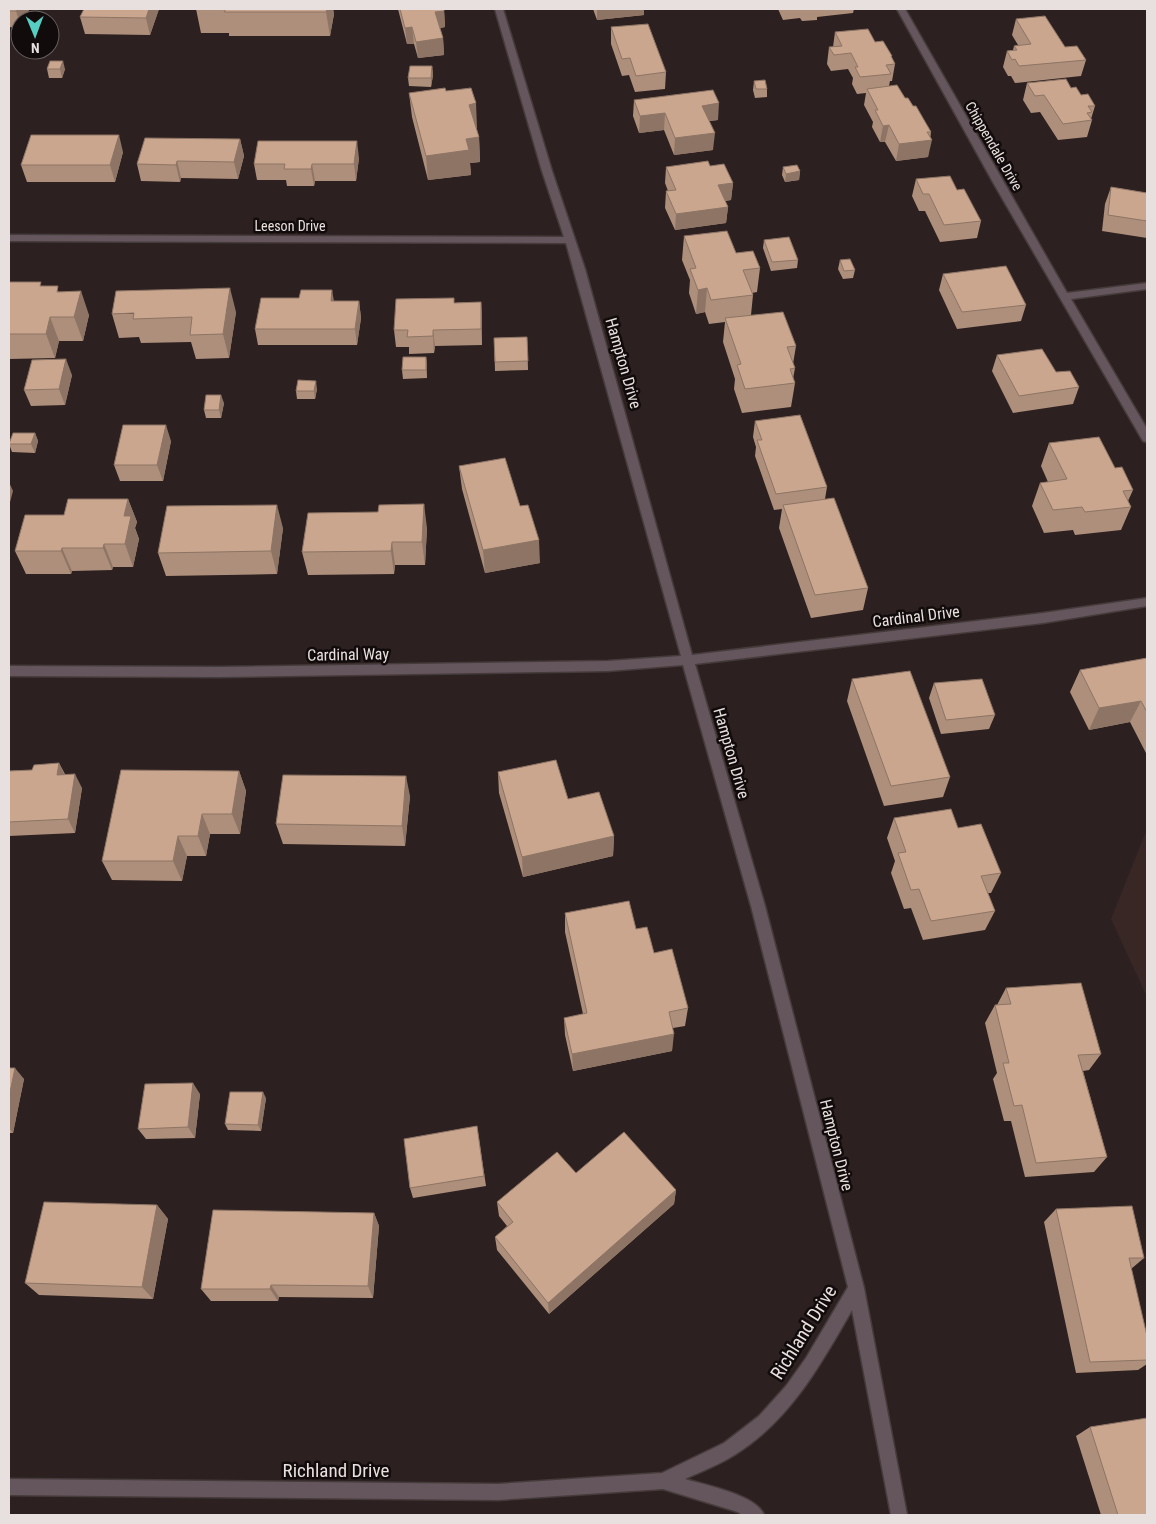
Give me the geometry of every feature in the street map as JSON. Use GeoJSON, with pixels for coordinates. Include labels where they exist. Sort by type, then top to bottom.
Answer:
{"type":"FeatureCollection","features":[{"type":"Feature","properties":{"kind":"street","name":"Hampton Drive"},"geometry":{"type":"LineString","coordinates":[[499,9],[546,171],[571,240],[624,423],[688,660],[758,906],[856,1288],[899,1515]]}},
{"type":"Feature","properties":{"kind":"street","name":"Chippendale Drive"},"geometry":{"type":"LineString","coordinates":[[901,9],[1065,296]]}},
{"type":"Feature","properties":{"kind":"street","name":"Leeson Drive"},"geometry":{"type":"LineString","coordinates":[[9,238],[571,240]]}},
{"type":"Feature","properties":{"kind":"street"},"geometry":{"type":"LineString","coordinates":[[1147,286],[1065,296],[1147,438]]}},
{"type":"Feature","properties":{"kind":"street","name":"Cardinal Drive"},"geometry":{"type":"LineString","coordinates":[[688,660],[1042,618],[1147,602]]}},
{"type":"Feature","properties":{"kind":"street","name":"Cardinal Way"},"geometry":{"type":"LineString","coordinates":[[9,671],[218,672],[608,666],[688,660]]}},
{"type":"Feature","properties":{"kind":"street","name":"Richland Drive"},"geometry":{"type":"LineString","coordinates":[[662,1481],[730,1449],[765,1422],[792,1392],[812,1364],[856,1288]]}},
{"type":"Feature","properties":{"kind":"street","name":"Richland Drive"},"geometry":{"type":"LineString","coordinates":[[9,1487],[498,1492],[662,1481],[742,1505],[756,1515]]}},
{"type":"Feature","properties":{"kind":"shaded area"},"geometry":{"type":"Polygon","coordinates":[[[1147,829],[1147,997],[1111,919],[1147,829]]]}},
{"type":"Feature","properties":{"kind":"building"},"geometry":{"type":"Polygon","coordinates":[[[84,9],[149,9],[146,18],[80,17],[84,9]]]}},
{"type":"Feature","properties":{"kind":"building"},"geometry":{"type":"Polygon","coordinates":[[[226,9],[327,9],[326,12],[224,12],[226,9]]]}},
{"type":"Feature","properties":{"kind":"building"},"geometry":{"type":"Polygon","coordinates":[[[400,9],[444,9],[444,11],[435,12],[443,38],[416,42],[412,27],[405,28],[400,9]]]}},
{"type":"Feature","properties":{"kind":"building"},"geometry":{"type":"Polygon","coordinates":[[[1045,16],[1065,47],[1077,46],[1086,60],[1019,66],[1015,59],[1012,60],[1007,51],[1017,50],[1014,46],[1031,44],[1016,19],[1045,16]]]}},
{"type":"Feature","properties":{"kind":"building"},"geometry":{"type":"Polygon","coordinates":[[[648,24],[666,72],[636,76],[630,58],[622,59],[611,27],[648,24]]]}},
{"type":"Feature","properties":{"kind":"building"},"geometry":{"type":"Polygon","coordinates":[[[868,29],[875,42],[883,41],[892,56],[895,64],[886,65],[891,74],[860,77],[855,67],[858,67],[851,53],[834,55],[829,47],[842,46],[835,32],[868,29]]]}},
{"type":"Feature","properties":{"kind":"building"},"geometry":{"type":"Polygon","coordinates":[[[50,61],[63,61],[60,69],[47,69],[50,61]]]}},
{"type":"Feature","properties":{"kind":"building"},"geometry":{"type":"Polygon","coordinates":[[[410,66],[432,66],[431,78],[408,78],[410,66]]]}},
{"type":"Feature","properties":{"kind":"building"},"geometry":{"type":"Polygon","coordinates":[[[1066,79],[1071,88],[1076,87],[1081,95],[1088,94],[1095,106],[1088,106],[1092,112],[1087,113],[1092,120],[1063,124],[1044,95],[1035,96],[1027,83],[1066,79]]]}},
{"type":"Feature","properties":{"kind":"building"},"geometry":{"type":"Polygon","coordinates":[[[765,80],[767,89],[756,89],[754,81],[765,80]]]}},
{"type":"Feature","properties":{"kind":"building"},"geometry":{"type":"Polygon","coordinates":[[[897,85],[905,98],[908,98],[913,106],[916,106],[931,132],[927,132],[932,140],[899,144],[889,125],[883,126],[875,110],[878,110],[867,89],[897,85]]]}},
{"type":"Feature","properties":{"kind":"building"},"geometry":{"type":"Polygon","coordinates":[[[445,88],[446,91],[471,88],[476,103],[469,105],[479,137],[466,139],[469,150],[426,156],[409,93],[445,88]]]}},
{"type":"Feature","properties":{"kind":"building"},"geometry":{"type":"Polygon","coordinates":[[[713,90],[719,103],[702,106],[715,133],[675,138],[665,113],[640,116],[634,100],[713,90]]]}},
{"type":"Feature","properties":{"kind":"building"},"geometry":{"type":"Polygon","coordinates":[[[31,135],[119,135],[110,165],[21,165],[31,135]]]}},
{"type":"Feature","properties":{"kind":"building"},"geometry":{"type":"Polygon","coordinates":[[[145,138],[240,139],[234,162],[177,161],[176,165],[137,164],[145,138]]]}},
{"type":"Feature","properties":{"kind":"building"},"geometry":{"type":"Polygon","coordinates":[[[258,141],[357,141],[354,164],[312,164],[311,169],[284,169],[285,164],[254,164],[258,141]]]}},
{"type":"Feature","properties":{"kind":"building"},"geometry":{"type":"Polygon","coordinates":[[[708,161],[710,166],[724,164],[733,183],[718,185],[728,207],[676,214],[666,191],[676,190],[666,167],[708,161]]]}},
{"type":"Feature","properties":{"kind":"building"},"geometry":{"type":"Polygon","coordinates":[[[797,165],[800,171],[786,174],[783,167],[797,165]]]}},
{"type":"Feature","properties":{"kind":"building"},"geometry":{"type":"Polygon","coordinates":[[[950,176],[957,190],[964,189],[981,221],[944,225],[929,194],[923,194],[916,179],[950,176]]]}},
{"type":"Feature","properties":{"kind":"building"},"geometry":{"type":"Polygon","coordinates":[[[1111,187],[1147,193],[1147,221],[1108,215],[1111,187]]]}},
{"type":"Feature","properties":{"kind":"building"},"geometry":{"type":"Polygon","coordinates":[[[727,231],[736,253],[753,251],[760,268],[743,270],[753,295],[711,300],[707,288],[698,290],[690,269],[696,268],[684,236],[727,231]]]}},
{"type":"Feature","properties":{"kind":"building"},"geometry":{"type":"Polygon","coordinates":[[[789,237],[798,260],[772,262],[764,240],[789,237]]]}},
{"type":"Feature","properties":{"kind":"building"},"geometry":{"type":"Polygon","coordinates":[[[850,259],[855,270],[844,271],[840,260],[850,259]]]}},
{"type":"Feature","properties":{"kind":"building"},"geometry":{"type":"Polygon","coordinates":[[[1006,266],[1026,305],[962,312],[943,274],[1006,266]]]}},
{"type":"Feature","properties":{"kind":"building"},"geometry":{"type":"Polygon","coordinates":[[[9,282],[41,282],[40,286],[58,286],[57,292],[81,291],[74,317],[50,317],[46,334],[9,334],[9,282]]]}},
{"type":"Feature","properties":{"kind":"building"},"geometry":{"type":"Polygon","coordinates":[[[230,288],[223,334],[190,335],[192,317],[133,319],[134,313],[112,314],[116,291],[230,288]]]}},
{"type":"Feature","properties":{"kind":"building"},"geometry":{"type":"Polygon","coordinates":[[[301,290],[332,290],[331,301],[359,301],[355,329],[255,329],[261,298],[299,298],[301,290]]]}},
{"type":"Feature","properties":{"kind":"building"},"geometry":{"type":"Polygon","coordinates":[[[454,298],[454,303],[481,302],[481,329],[433,330],[433,336],[407,337],[408,330],[394,330],[396,299],[454,298]]]}},
{"type":"Feature","properties":{"kind":"building"},"geometry":{"type":"Polygon","coordinates":[[[783,312],[796,346],[787,347],[795,368],[790,369],[795,383],[745,389],[737,365],[741,364],[725,318],[783,312]]]}},
{"type":"Feature","properties":{"kind":"building"},"geometry":{"type":"Polygon","coordinates":[[[527,337],[528,361],[495,362],[494,338],[527,337]]]}},
{"type":"Feature","properties":{"kind":"building"},"geometry":{"type":"Polygon","coordinates":[[[1042,349],[1056,372],[1070,371],[1079,387],[1019,396],[997,355],[1042,349]]]}},
{"type":"Feature","properties":{"kind":"building"},"geometry":{"type":"Polygon","coordinates":[[[403,357],[426,357],[426,370],[402,370],[403,357]]]}},
{"type":"Feature","properties":{"kind":"building"},"geometry":{"type":"Polygon","coordinates":[[[66,359],[59,389],[24,390],[32,360],[66,359]]]}},
{"type":"Feature","properties":{"kind":"building"},"geometry":{"type":"Polygon","coordinates":[[[298,380],[316,381],[314,391],[296,391],[298,380]]]}},
{"type":"Feature","properties":{"kind":"building"},"geometry":{"type":"Polygon","coordinates":[[[206,395],[221,395],[219,410],[204,410],[206,395]]]}},
{"type":"Feature","properties":{"kind":"building"},"geometry":{"type":"Polygon","coordinates":[[[800,415],[827,487],[776,494],[757,440],[762,440],[755,421],[800,415]]]}},
{"type":"Feature","properties":{"kind":"building"},"geometry":{"type":"Polygon","coordinates":[[[123,425],[166,425],[157,465],[114,465],[123,425]]]}},
{"type":"Feature","properties":{"kind":"building"},"geometry":{"type":"Polygon","coordinates":[[[13,433],[35,433],[31,444],[9,444],[13,433]]]}},
{"type":"Feature","properties":{"kind":"building"},"geometry":{"type":"Polygon","coordinates":[[[1099,437],[1115,468],[1122,467],[1133,490],[1123,491],[1131,507],[1085,512],[1082,507],[1053,510],[1040,483],[1067,479],[1049,443],[1099,437]]]}},
{"type":"Feature","properties":{"kind":"building"},"geometry":{"type":"Polygon","coordinates":[[[505,458],[520,506],[528,505],[539,540],[483,550],[459,466],[505,458]]]}},
{"type":"Feature","properties":{"kind":"building"},"geometry":{"type":"Polygon","coordinates":[[[834,498],[868,588],[815,595],[783,505],[834,498]]]}},
{"type":"Feature","properties":{"kind":"building"},"geometry":{"type":"Polygon","coordinates":[[[68,499],[128,499],[124,516],[131,516],[125,544],[104,544],[103,548],[62,548],[61,551],[15,551],[25,515],[64,515],[68,499]]]}},
{"type":"Feature","properties":{"kind":"building"},"geometry":{"type":"Polygon","coordinates":[[[424,504],[422,542],[392,542],[391,551],[302,552],[308,513],[378,512],[379,505],[424,504]]]}},
{"type":"Feature","properties":{"kind":"building"},"geometry":{"type":"Polygon","coordinates":[[[277,505],[271,551],[158,553],[167,506],[277,505]]]}},
{"type":"Feature","properties":{"kind":"building"},"geometry":{"type":"Polygon","coordinates":[[[1147,658],[1147,712],[1141,701],[1099,708],[1080,670],[1147,658]]]}},
{"type":"Feature","properties":{"kind":"building"},"geometry":{"type":"Polygon","coordinates":[[[910,671],[950,777],[891,786],[852,679],[910,671]]]}},
{"type":"Feature","properties":{"kind":"building"},"geometry":{"type":"Polygon","coordinates":[[[982,679],[995,715],[946,720],[934,683],[982,679]]]}},
{"type":"Feature","properties":{"kind":"building"},"geometry":{"type":"Polygon","coordinates":[[[556,760],[568,799],[599,792],[614,836],[522,857],[498,772],[556,760]]]}},
{"type":"Feature","properties":{"kind":"building"},"geometry":{"type":"Polygon","coordinates":[[[59,763],[57,775],[75,774],[68,819],[9,822],[9,771],[32,770],[34,765],[59,763]]]}},
{"type":"Feature","properties":{"kind":"building"},"geometry":{"type":"Polygon","coordinates":[[[121,770],[239,771],[232,814],[202,814],[198,836],[178,836],[173,861],[102,861],[121,770]]]}},
{"type":"Feature","properties":{"kind":"building"},"geometry":{"type":"Polygon","coordinates":[[[283,775],[406,776],[402,826],[276,824],[283,775]]]}},
{"type":"Feature","properties":{"kind":"building"},"geometry":{"type":"Polygon","coordinates":[[[951,809],[958,828],[981,824],[1001,873],[981,876],[995,911],[931,921],[919,889],[911,890],[898,853],[906,852],[894,818],[951,809]]]}},
{"type":"Feature","properties":{"kind":"building"},"geometry":{"type":"Polygon","coordinates":[[[629,901],[636,929],[647,927],[654,953],[672,949],[688,1008],[669,1012],[674,1034],[572,1054],[564,1018],[587,1013],[565,913],[629,901]]]}},
{"type":"Feature","properties":{"kind":"building"},"geometry":{"type":"Polygon","coordinates":[[[1081,983],[1101,1054],[1078,1055],[1107,1157],[1036,1163],[1022,1105],[1014,1106],[1003,1063],[1009,1063],[995,1005],[1011,1004],[1006,988],[1081,983]]]}},
{"type":"Feature","properties":{"kind":"building"},"geometry":{"type":"Polygon","coordinates":[[[9,1068],[15,1068],[9,1097],[9,1068]]]}},
{"type":"Feature","properties":{"kind":"building"},"geometry":{"type":"Polygon","coordinates":[[[193,1083],[188,1127],[138,1129],[145,1084],[193,1083]]]}},
{"type":"Feature","properties":{"kind":"building"},"geometry":{"type":"Polygon","coordinates":[[[230,1092],[263,1092],[258,1125],[225,1124],[230,1092]]]}},
{"type":"Feature","properties":{"kind":"building"},"geometry":{"type":"Polygon","coordinates":[[[477,1126],[484,1176],[410,1188],[404,1139],[477,1126]]]}},
{"type":"Feature","properties":{"kind":"building"},"geometry":{"type":"Polygon","coordinates":[[[624,1132],[676,1190],[548,1303],[495,1237],[513,1222],[497,1202],[557,1152],[576,1173],[624,1132]]]}},
{"type":"Feature","properties":{"kind":"building"},"geometry":{"type":"Polygon","coordinates":[[[44,1202],[157,1205],[142,1287],[25,1283],[44,1202]]]}},
{"type":"Feature","properties":{"kind":"building"},"geometry":{"type":"Polygon","coordinates":[[[1132,1206],[1144,1258],[1129,1258],[1147,1336],[1147,1360],[1090,1362],[1056,1209],[1132,1206]]]}},
{"type":"Feature","properties":{"kind":"building"},"geometry":{"type":"Polygon","coordinates":[[[213,1210],[374,1213],[368,1286],[271,1285],[270,1289],[201,1289],[213,1210]]]}},
{"type":"Feature","properties":{"kind":"building"},"geometry":{"type":"Polygon","coordinates":[[[1147,1418],[1147,1515],[1118,1515],[1090,1427],[1147,1418]]]}}]}
